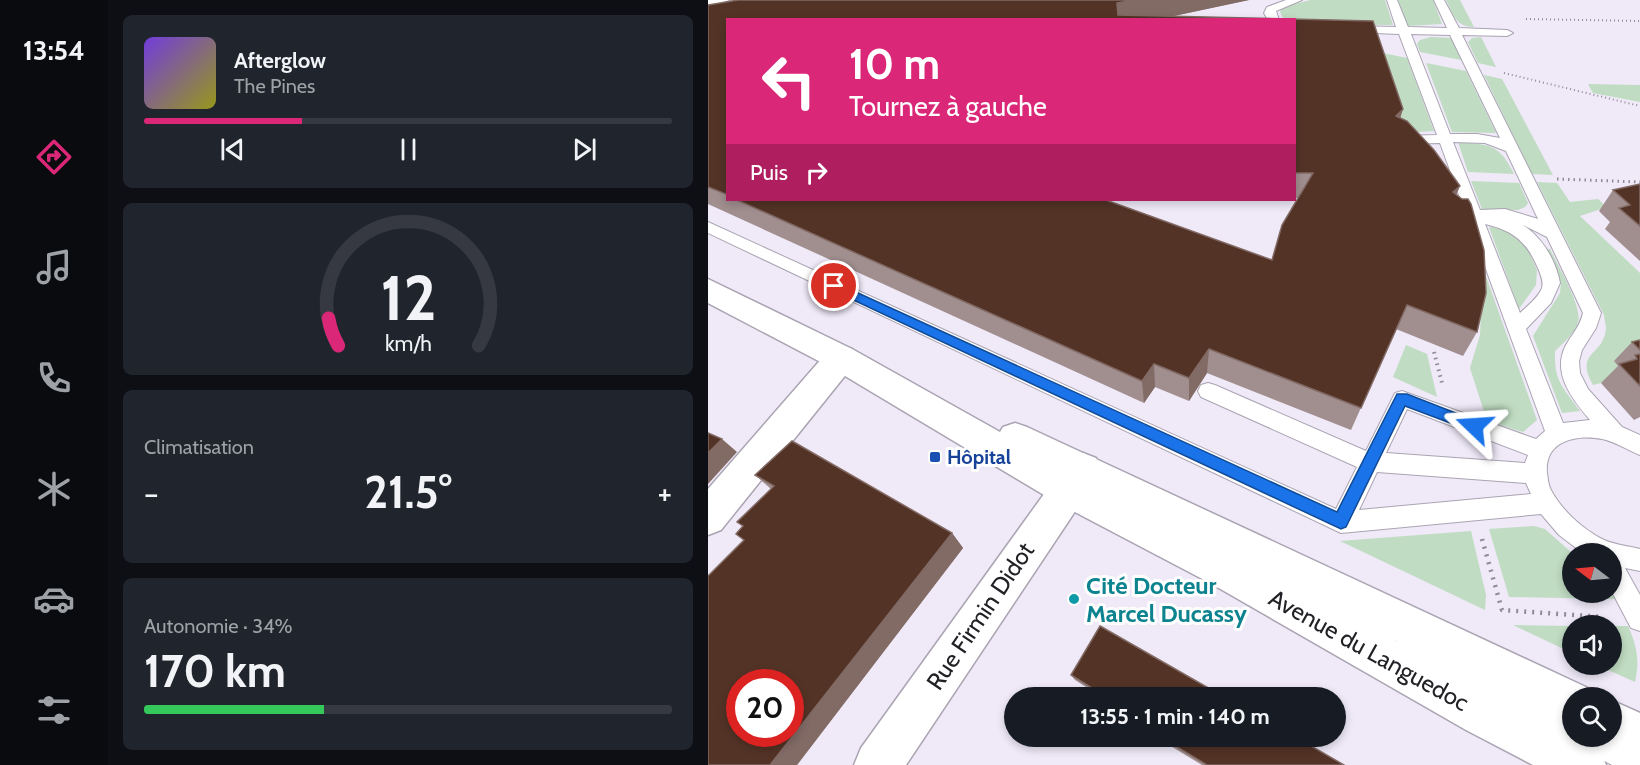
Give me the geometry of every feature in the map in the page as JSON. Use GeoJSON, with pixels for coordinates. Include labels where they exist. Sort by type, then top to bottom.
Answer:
{"type":"FeatureCollection","features":[{"type":"Feature","properties":{"kind":"main road","name":"Avenue du Languedoc"},"geometry":{"type":"LineString","coordinates":[[708,290],[1075,479],[1562,699]]}},
{"type":"Feature","properties":{"kind":"main road"},"geometry":{"type":"LineString","coordinates":[[708,516],[841,358]]}},
{"type":"Feature","properties":{"kind":"main road","name":"Avenue du Languedoc"},"geometry":{"type":"LineString","coordinates":[[1075,479],[1224,569],[1472,708],[1582,765]]}},
{"type":"Feature","properties":{"kind":"main road","name":"Rue Firmin Didot"},"geometry":{"type":"LineString","coordinates":[[878,765],[1075,479]]}},
{"type":"Feature","properties":{"kind":"main road"},"geometry":{"type":"LineString","coordinates":[[1622,728],[1640,736]]}},
{"type":"Feature","properties":{"kind":"lane"},"geometry":{"type":"LineString","coordinates":[[708,3],[725,0]]}},
{"type":"Feature","properties":{"kind":"lane"},"geometry":{"type":"LineString","coordinates":[[1273,18],[1271,9],[1297,0]]}},
{"type":"Feature","properties":{"kind":"lane"},"geometry":{"type":"LineString","coordinates":[[1392,0],[1557,434]]}},
{"type":"Feature","properties":{"kind":"lane"},"geometry":{"type":"LineString","coordinates":[[1439,0],[1592,313],[1591,325],[1572,351],[1569,368],[1574,383],[1614,434]]}},
{"type":"Feature","properties":{"kind":"lane"},"geometry":{"type":"LineString","coordinates":[[1339,29],[1507,33]]}},
{"type":"Feature","properties":{"kind":"lane"},"geometry":{"type":"LineString","coordinates":[[1397,140],[1483,138],[1495,140],[1510,148]]}},
{"type":"Feature","properties":{"kind":"lane"},"geometry":{"type":"LineString","coordinates":[[1474,217],[1483,214],[1500,214],[1528,218],[1551,233]]}},
{"type":"Feature","properties":{"kind":"lane"},"geometry":{"type":"LineString","coordinates":[[1452,217],[1474,217],[1510,224],[1529,236],[1537,245],[1551,280],[1550,290],[1516,328]]}},
{"type":"Feature","properties":{"kind":"lane"},"geometry":{"type":"LineString","coordinates":[[708,227],[1341,522],[1546,503]]}},
{"type":"Feature","properties":{"kind":"lane"},"geometry":{"type":"LineString","coordinates":[[1208,391],[1370,462],[1536,474]]}},
{"type":"Feature","properties":{"kind":"lane"},"geometry":{"type":"LineString","coordinates":[[1341,522],[1402,399],[1540,450]]}},
{"type":"Feature","properties":{"kind":"lane"},"geometry":{"type":"LineString","coordinates":[[1588,543],[1566,527],[1546,503],[1536,474],[1536,462],[1540,450],[1557,434],[1574,429],[1593,429],[1614,434],[1640,446]]}},
{"type":"Feature","properties":{"kind":"lane"},"geometry":{"type":"LineString","coordinates":[[1622,558],[1640,560]]}},
{"type":"Feature","properties":{"kind":"lane"},"geometry":{"type":"LineString","coordinates":[[1224,569],[1488,685],[1562,724]]}},
{"type":"Feature","properties":{"kind":"lane"},"geometry":{"type":"LineString","coordinates":[[1622,584],[1640,619]]}},
{"type":"Feature","properties":{"kind":"lane"},"geometry":{"type":"LineString","coordinates":[[1606,747],[1640,765]]}},
{"type":"Feature","properties":{"kind":"path"},"geometry":{"type":"LineString","coordinates":[[1522,19],[1640,21]]}},
{"type":"Feature","properties":{"kind":"path"},"geometry":{"type":"LineString","coordinates":[[1502,610],[1640,619]]}},
{"type":"Feature","properties":{"kind":"green space"},"geometry":{"type":"Polygon","coordinates":[[[1311,0],[1385,0],[1393,25],[1302,24],[1296,21],[1296,18],[1283,18],[1280,12],[1282,7],[1311,0]]]}},
{"type":"Feature","properties":{"kind":"green space"},"geometry":{"type":"Polygon","coordinates":[[[1398,0],[1433,0],[1442,24],[1408,26],[1398,0]]]}},
{"type":"Feature","properties":{"kind":"green space"},"geometry":{"type":"Polygon","coordinates":[[[1446,0],[1460,0],[1474,27],[1459,22],[1446,0]]]}},
{"type":"Feature","properties":{"kind":"green space"},"geometry":{"type":"Polygon","coordinates":[[[1431,37],[1451,38],[1461,60],[1420,52],[1417,44],[1420,40],[1431,37]]]}},
{"type":"Feature","properties":{"kind":"green space"},"geometry":{"type":"Polygon","coordinates":[[[1481,37],[1496,67],[1478,63],[1468,42],[1472,38],[1481,37]]]}},
{"type":"Feature","properties":{"kind":"green space"},"geometry":{"type":"Polygon","coordinates":[[[1373,51],[1407,58],[1434,131],[1398,133],[1373,51]]]}},
{"type":"Feature","properties":{"kind":"green space"},"geometry":{"type":"Polygon","coordinates":[[[1426,63],[1466,71],[1496,133],[1452,132],[1426,63]]]}},
{"type":"Feature","properties":{"kind":"green space"},"geometry":{"type":"Polygon","coordinates":[[[1484,75],[1502,79],[1553,175],[1532,174],[1484,75]]]}},
{"type":"Feature","properties":{"kind":"green space"},"geometry":{"type":"Polygon","coordinates":[[[1588,84],[1640,85],[1640,102],[1593,93],[1588,84]]]}},
{"type":"Feature","properties":{"kind":"green space"},"geometry":{"type":"Polygon","coordinates":[[[1458,142],[1485,145],[1498,151],[1514,174],[1468,172],[1458,142]]]}},
{"type":"Feature","properties":{"kind":"green space"},"geometry":{"type":"Polygon","coordinates":[[[1471,181],[1519,183],[1528,203],[1518,210],[1482,209],[1471,181]]]}},
{"type":"Feature","properties":{"kind":"green space"},"geometry":{"type":"Polygon","coordinates":[[[1537,182],[1557,183],[1570,202],[1598,199],[1607,207],[1580,216],[1640,273],[1640,366],[1614,361],[1624,372],[1601,383],[1593,385],[1587,366],[1591,355],[1604,338],[1606,329],[1604,315],[1537,182]]]}},
{"type":"Feature","properties":{"kind":"green space"},"geometry":{"type":"Polygon","coordinates":[[[1489,227],[1503,228],[1523,238],[1537,270],[1536,285],[1519,309],[1489,227]]]}},
{"type":"Feature","properties":{"kind":"green space"},"geometry":{"type":"Polygon","coordinates":[[[1546,249],[1550,249],[1569,286],[1579,315],[1574,330],[1555,351],[1555,361],[1558,377],[1564,390],[1580,411],[1562,413],[1533,336],[1560,293],[1561,283],[1546,249]]]}},
{"type":"Feature","properties":{"kind":"green space"},"geometry":{"type":"Polygon","coordinates":[[[1483,268],[1537,420],[1523,432],[1487,421],[1470,368],[1480,335],[1483,268]]]}},
{"type":"Feature","properties":{"kind":"green space"},"geometry":{"type":"Polygon","coordinates":[[[1406,345],[1427,354],[1437,397],[1393,377],[1406,345]]]}},
{"type":"Feature","properties":{"kind":"green space"},"geometry":{"type":"Polygon","coordinates":[[[1534,526],[1545,529],[1562,544],[1562,598],[1509,597],[1489,529],[1534,526]]]}},
{"type":"Feature","properties":{"kind":"green space"},"geometry":{"type":"Polygon","coordinates":[[[1471,531],[1486,595],[1485,610],[1340,541],[1471,531]]]}},
{"type":"Feature","properties":{"kind":"green space"},"geometry":{"type":"Polygon","coordinates":[[[1513,625],[1562,626],[1562,648],[1513,625]]]}},
{"type":"Feature","properties":{"kind":"green space"},"geometry":{"type":"Polygon","coordinates":[[[1622,626],[1628,626],[1634,640],[1637,654],[1635,682],[1619,675],[1622,675],[1622,626]]]}},
{"type":"Feature","properties":{"kind":"building"},"geometry":{"type":"Polygon","coordinates":[[[738,0],[1133,0],[1117,3],[1118,15],[1246,18],[726,18],[726,194],[708,187],[708,5],[738,0]]]}},
{"type":"Feature","properties":{"kind":"building"},"geometry":{"type":"Polygon","coordinates":[[[1296,19],[1373,21],[1403,109],[1396,116],[1407,121],[1434,150],[1460,186],[1453,192],[1462,199],[1468,199],[1471,204],[1484,250],[1486,293],[1477,332],[1407,305],[1361,408],[1209,349],[1189,378],[1154,364],[1142,381],[739,201],[1109,201],[1272,260],[1282,225],[1313,173],[1296,173],[1296,19]]]}},
{"type":"Feature","properties":{"kind":"building"},"geometry":{"type":"Polygon","coordinates":[[[1640,184],[1640,226],[1619,208],[1630,205],[1613,190],[1640,184]]]}},
{"type":"Feature","properties":{"kind":"building"},"geometry":{"type":"Polygon","coordinates":[[[1640,340],[1640,350],[1632,342],[1640,340]]]}},
{"type":"Feature","properties":{"kind":"building"},"geometry":{"type":"Polygon","coordinates":[[[1640,354],[1640,386],[1619,364],[1637,359],[1635,355],[1640,354]]]}},
{"type":"Feature","properties":{"kind":"building"},"geometry":{"type":"Polygon","coordinates":[[[708,433],[722,439],[708,453],[708,433]]]}},
{"type":"Feature","properties":{"kind":"building"},"geometry":{"type":"Polygon","coordinates":[[[792,441],[952,533],[804,722],[804,669],[726,669],[726,747],[784,747],[770,765],[708,765],[708,576],[744,540],[736,534],[743,526],[737,522],[774,486],[755,475],[792,441]]]}},
{"type":"Feature","properties":{"kind":"building"},"geometry":{"type":"Polygon","coordinates":[[[1100,626],[1207,687],[1090,687],[1071,675],[1100,626]]]}},
{"type":"Feature","properties":{"kind":"building"},"geometry":{"type":"Polygon","coordinates":[[[1177,747],[1313,747],[1344,765],[1207,765],[1177,747]]]}},
{"type":"Feature","properties":{"kind":"place","name":"Hôpital"},"geometry":{"type":"Point","coordinates":[935,457]}},
{"type":"Feature","properties":{"kind":"place","name":"Cité Docteur Marcel Ducassy"},"geometry":{"type":"Point","coordinates":[1074,599]}},
{"type":"Feature","properties":{"kind":"route"},"geometry":{"type":"LineString","coordinates":[[834,286],[1341,522],[1402,399],[1474,426]]}}]}
